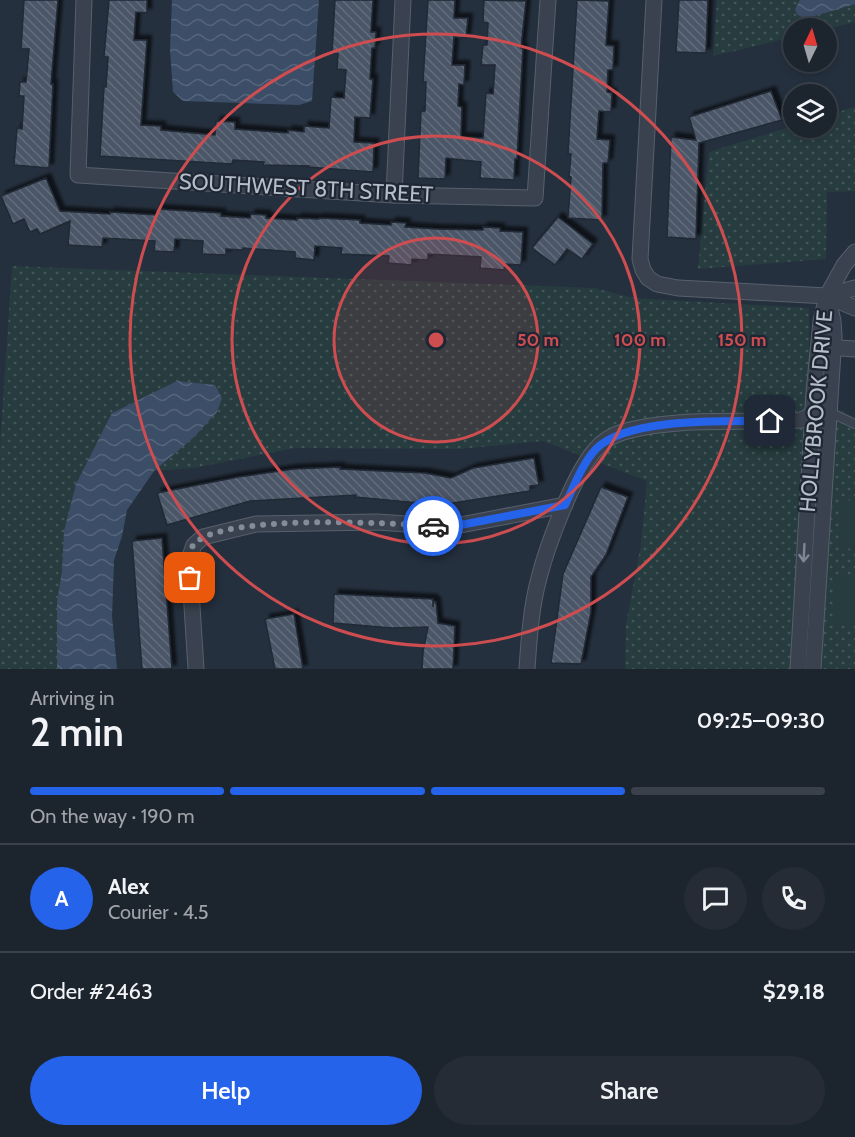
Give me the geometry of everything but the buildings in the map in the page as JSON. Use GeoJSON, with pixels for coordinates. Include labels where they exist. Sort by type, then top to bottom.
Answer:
{"type":"FeatureCollection","features":[{"type":"Feature","properties":{"kind":"street","name":"SOUTHWEST 8TH STREET"},"geometry":{"type":"LineString","coordinates":[[84,0],[78,175],[394,195],[535,198],[548,0]]}},
{"type":"Feature","properties":{"kind":"street"},"geometry":{"type":"LineString","coordinates":[[394,195],[403,0]]}},
{"type":"Feature","properties":{"kind":"street"},"geometry":{"type":"LineString","coordinates":[[654,0],[640,259],[648,278],[657,284],[678,288],[827,296],[855,288]]}},
{"type":"Feature","properties":{"kind":"street","name":"HOLLYBROOK DRIVE"},"geometry":{"type":"LineString","coordinates":[[798,669],[820,321],[827,296],[844,265],[855,252]]}},
{"type":"Feature","properties":{"kind":"street"},"geometry":{"type":"LineString","coordinates":[[827,296],[855,308]]}},
{"type":"Feature","properties":{"kind":"street","name":"HOLLYBROOK DRIVE"},"geometry":{"type":"LineString","coordinates":[[813,669],[833,348],[833,321],[827,296]]}},
{"type":"Feature","properties":{"kind":"street"},"geometry":{"type":"LineString","coordinates":[[817,347],[855,349]]}},
{"type":"Feature","properties":{"kind":"street"},"geometry":{"type":"LineString","coordinates":[[527,669],[538,580],[565,505],[589,457],[608,439],[622,432],[676,424],[801,420],[813,411],[829,412]]}},
{"type":"Feature","properties":{"kind":"street"},"geometry":{"type":"LineString","coordinates":[[196,669],[189,559],[194,545],[203,537],[256,524],[377,522],[450,527],[565,505]]}},
{"type":"Feature","properties":{"kind":"lane"},"geometry":{"type":"LineString","coordinates":[[829,412],[855,423]]}},
{"type":"Feature","properties":{"kind":"green space"},"geometry":{"type":"Polygon","coordinates":[[[717,0],[855,0],[855,22],[837,26],[837,18],[783,18],[783,39],[713,56],[717,0]]]}},
{"type":"Feature","properties":{"kind":"green space"},"geometry":{"type":"Polygon","coordinates":[[[855,107],[855,191],[827,192],[826,259],[698,269],[709,152],[783,129],[783,138],[837,138],[837,112],[855,107]]]}},
{"type":"Feature","properties":{"kind":"green space"},"geometry":{"type":"Polygon","coordinates":[[[12,266],[594,288],[634,298],[809,308],[809,398],[813,403],[836,408],[855,418],[855,669],[625,669],[626,624],[641,544],[647,481],[543,441],[459,449],[295,448],[194,468],[154,471],[127,510],[114,560],[112,616],[117,669],[0,669],[0,445],[12,266]]]}},
{"type":"Feature","properties":{"kind":"green space"},"geometry":{"type":"Polygon","coordinates":[[[842,500],[855,501],[855,549],[839,548],[842,500]]]}},
{"type":"Feature","properties":{"kind":"green space"},"geometry":{"type":"Polygon","coordinates":[[[836,576],[855,577],[855,626],[833,624],[836,576]]]}},
{"type":"Feature","properties":{"kind":"water"},"geometry":{"type":"Polygon","coordinates":[[[172,0],[319,0],[312,101],[299,105],[183,101],[173,92],[170,50],[172,0]]]}},
{"type":"Feature","properties":{"kind":"water"},"geometry":{"type":"Polygon","coordinates":[[[800,0],[855,0],[855,4],[808,18],[799,16],[795,9],[800,0]]]}},
{"type":"Feature","properties":{"kind":"water"},"geometry":{"type":"Polygon","coordinates":[[[177,381],[215,385],[222,398],[217,412],[194,437],[154,471],[127,510],[114,560],[112,616],[117,669],[57,669],[57,602],[62,571],[64,531],[76,484],[112,413],[177,381]]]}},
{"type":"Feature","properties":{"kind":"way so far"},"geometry":{"type":"LineString","coordinates":[[190,578],[190,551],[203,537],[256,524],[377,522],[433,526]]}},
{"type":"Feature","properties":{"kind":"route"},"geometry":{"type":"LineString","coordinates":[[433,526],[450,527],[565,505],[589,457],[608,439],[622,432],[676,424],[770,421]]}}]}
